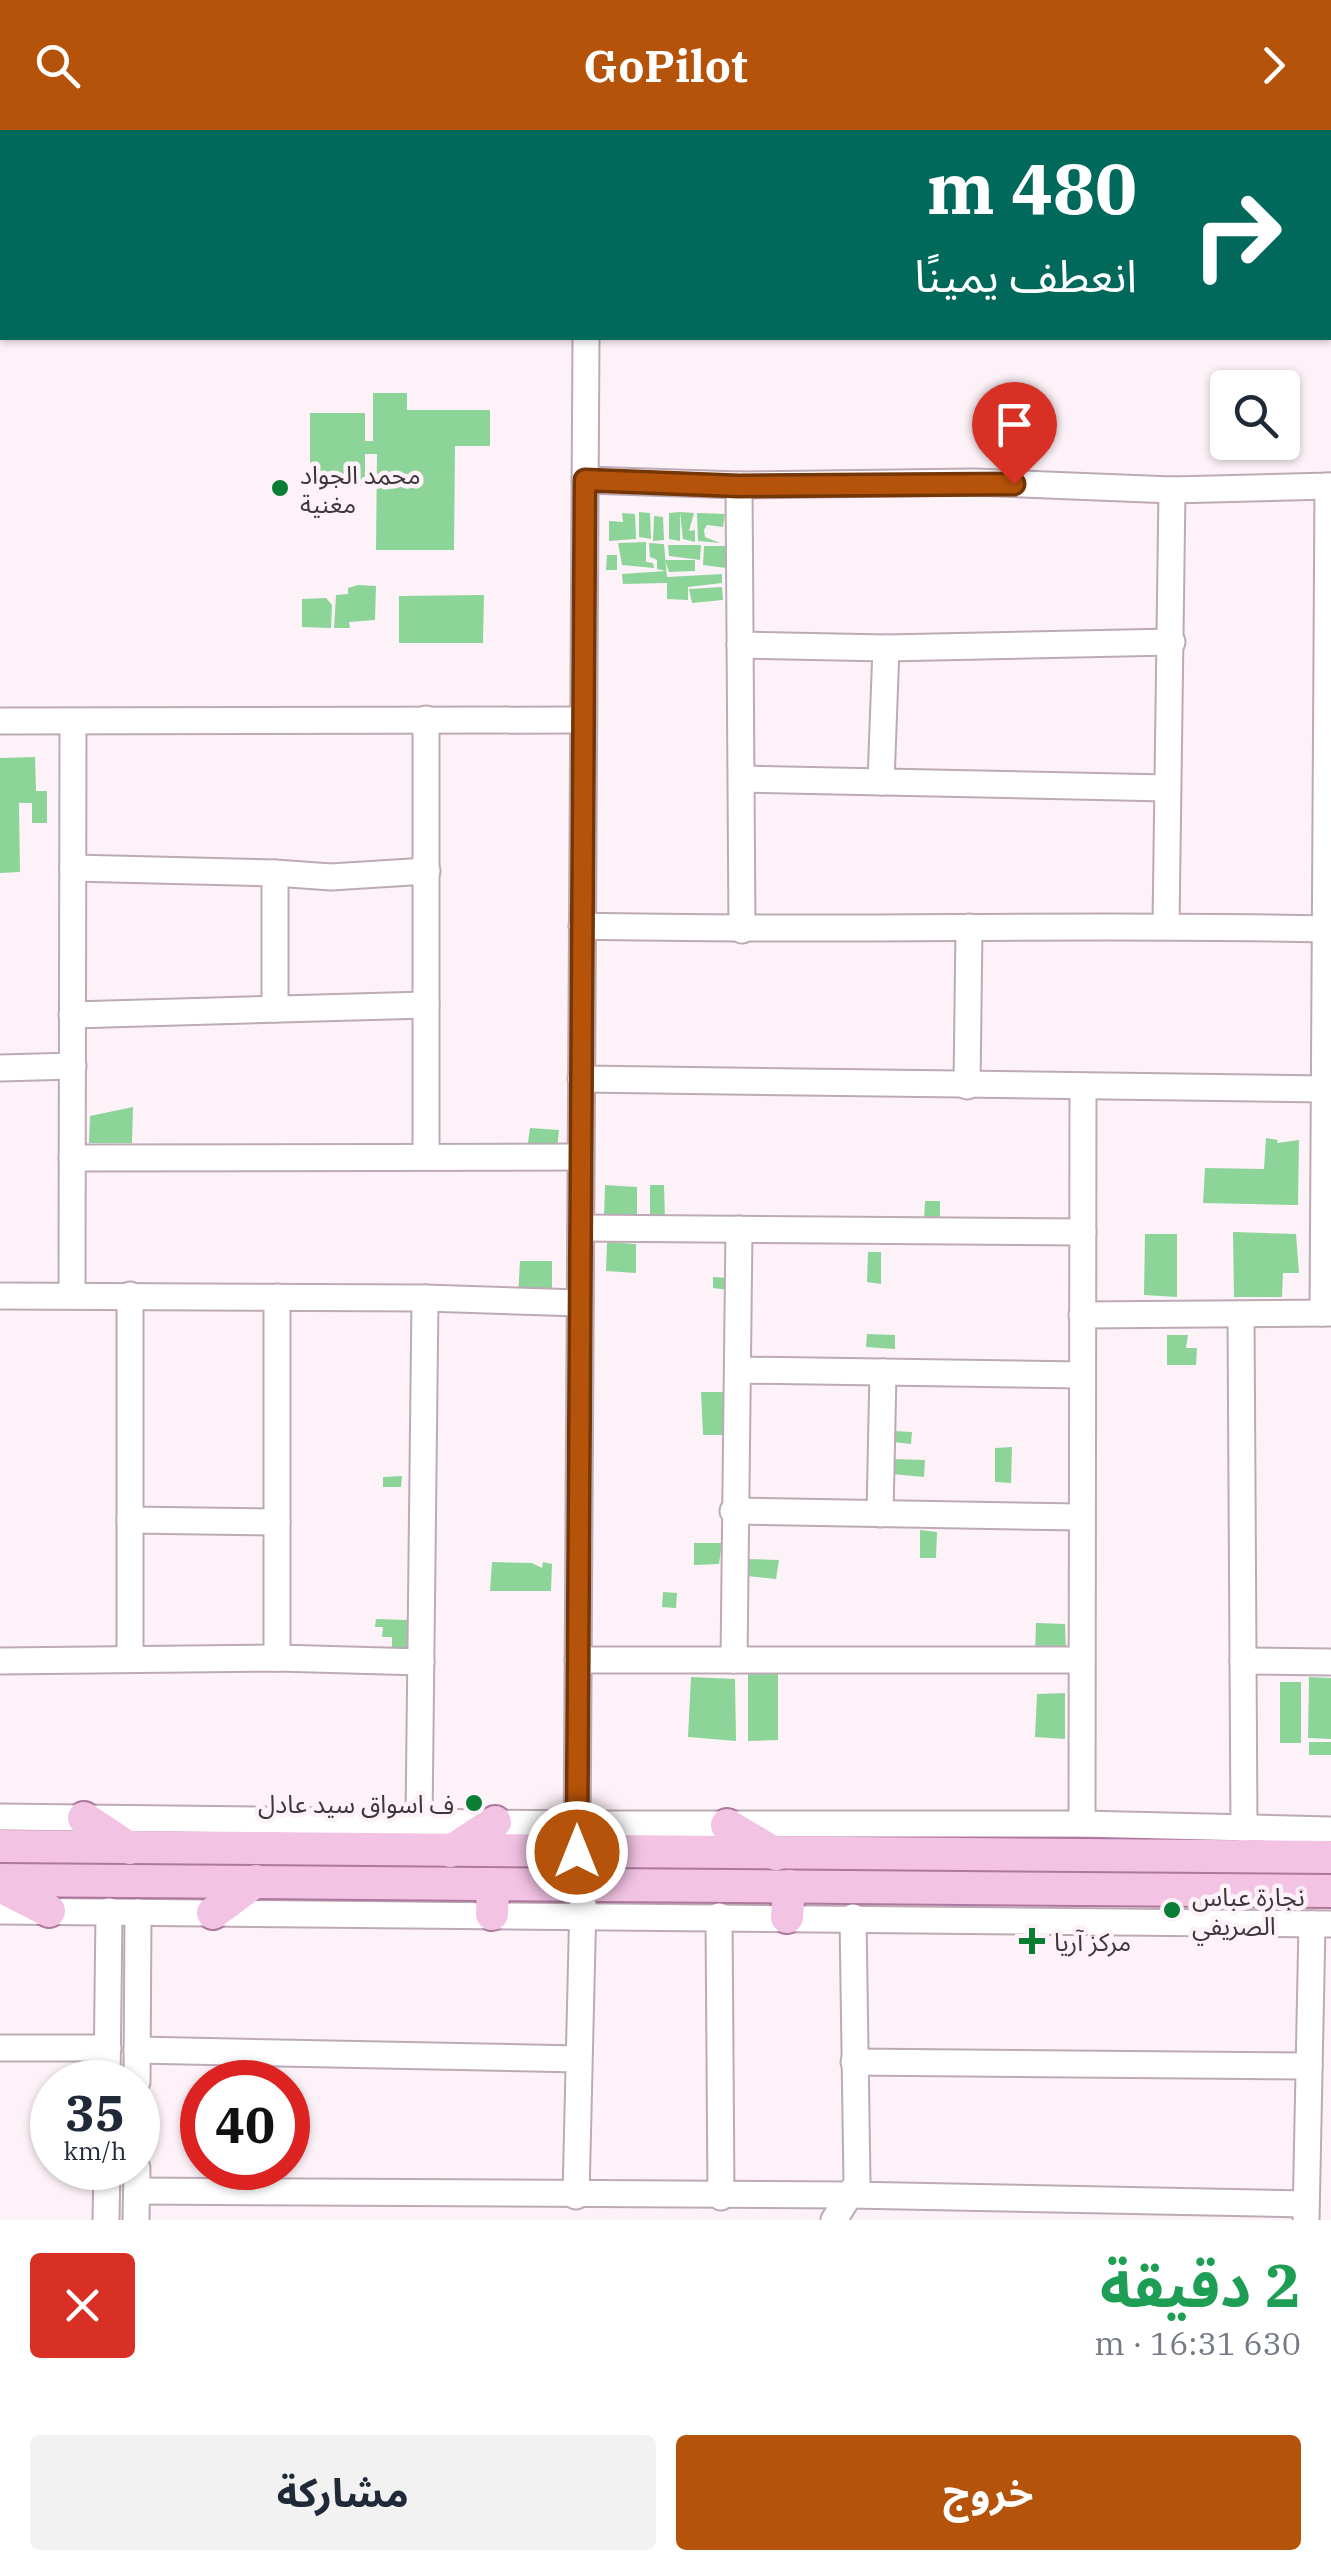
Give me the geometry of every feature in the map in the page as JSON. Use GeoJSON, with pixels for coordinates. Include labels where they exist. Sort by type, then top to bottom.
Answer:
{"type":"FeatureCollection","features":[{"type":"Feature","properties":{"kind":"main road"},"geometry":{"type":"LineString","coordinates":[[84,1818],[129,1848]]}},
{"type":"Feature","properties":{"kind":"main road"},"geometry":{"type":"LineString","coordinates":[[451,1851],[495,1822]]}},
{"type":"Feature","properties":{"kind":"main road"},"geometry":{"type":"LineString","coordinates":[[727,1825],[776,1854]]}},
{"type":"Feature","properties":{"kind":"main road"},"geometry":{"type":"LineString","coordinates":[[0,1846],[451,1851],[788,1902],[1200,1873],[1249,1843],[1331,1858]]}},
{"type":"Feature","properties":{"kind":"main road"},"geometry":{"type":"LineString","coordinates":[[1249,1843],[1248,1875],[1260,1890]]}},
{"type":"Feature","properties":{"kind":"main road"},"geometry":{"type":"LineString","coordinates":[[0,1883],[256,1881],[493,1899],[580,1869],[776,1854],[1200,1873],[1260,1890],[1331,1891]]}},
{"type":"Feature","properties":{"kind":"main road"},"geometry":{"type":"LineString","coordinates":[[213,1913],[256,1881]]}},
{"type":"Feature","properties":{"kind":"main road"},"geometry":{"type":"LineString","coordinates":[[0,1883],[48,1911]]}},
{"type":"Feature","properties":{"kind":"street"},"geometry":{"type":"LineString","coordinates":[[576,2196],[586,340]]}},
{"type":"Feature","properties":{"kind":"street"},"geometry":{"type":"LineString","coordinates":[[585,480],[739,486],[974,482],[1172,490],[1330,486],[1327,1313],[1082,1315]]}},
{"type":"Feature","properties":{"kind":"street"},"geometry":{"type":"LineString","coordinates":[[739,486],[742,930]]}},
{"type":"Feature","properties":{"kind":"street"},"geometry":{"type":"LineString","coordinates":[[1166,925],[1172,490]]}},
{"type":"Feature","properties":{"kind":"street"},"geometry":{"type":"LineString","coordinates":[[740,646],[886,648],[1172,642]]}},
{"type":"Feature","properties":{"kind":"street"},"geometry":{"type":"LineString","coordinates":[[881,782],[886,648]]}},
{"type":"Feature","properties":{"kind":"street"},"geometry":{"type":"LineString","coordinates":[[426,719],[426,1157]]}},
{"type":"Feature","properties":{"kind":"street"},"geometry":{"type":"LineString","coordinates":[[0,721],[581,720]]}},
{"type":"Feature","properties":{"kind":"street"},"geometry":{"type":"LineString","coordinates":[[72,1295],[73,722]]}},
{"type":"Feature","properties":{"kind":"street"},"geometry":{"type":"LineString","coordinates":[[742,780],[1167,788]]}},
{"type":"Feature","properties":{"kind":"street"},"geometry":{"type":"LineString","coordinates":[[73,868],[317,877],[427,872]]}},
{"type":"Feature","properties":{"kind":"street"},"geometry":{"type":"LineString","coordinates":[[275,873],[275,1009]]}},
{"type":"Feature","properties":{"kind":"street"},"geometry":{"type":"LineString","coordinates":[[582,926],[742,930],[1166,925],[1326,929]]}},
{"type":"Feature","properties":{"kind":"street"},"geometry":{"type":"LineString","coordinates":[[968,1086],[969,927]]}},
{"type":"Feature","properties":{"kind":"street"},"geometry":{"type":"LineString","coordinates":[[72,1015],[426,1004]]}},
{"type":"Feature","properties":{"kind":"street"},"geometry":{"type":"LineString","coordinates":[[0,1068],[72,1066]]}},
{"type":"Feature","properties":{"kind":"street"},"geometry":{"type":"LineString","coordinates":[[582,1079],[1325,1088]]}},
{"type":"Feature","properties":{"kind":"street"},"geometry":{"type":"LineString","coordinates":[[1082,1824],[1083,1088]]}},
{"type":"Feature","properties":{"kind":"street"},"geometry":{"type":"LineString","coordinates":[[72,1158],[581,1157]]}},
{"type":"Feature","properties":{"kind":"street"},"geometry":{"type":"LineString","coordinates":[[581,1228],[1083,1232]]}},
{"type":"Feature","properties":{"kind":"street"},"geometry":{"type":"LineString","coordinates":[[734,1660],[739,1230]]}},
{"type":"Feature","properties":{"kind":"street"},"geometry":{"type":"LineString","coordinates":[[130,1295],[130,1660]]}},
{"type":"Feature","properties":{"kind":"street"},"geometry":{"type":"LineString","coordinates":[[0,1296],[424,1298],[580,1303]]}},
{"type":"Feature","properties":{"kind":"street"},"geometry":{"type":"LineString","coordinates":[[277,1297],[278,1658]]}},
{"type":"Feature","properties":{"kind":"street"},"geometry":{"type":"LineString","coordinates":[[419,1820],[424,1298]]}},
{"type":"Feature","properties":{"kind":"street"},"geometry":{"type":"LineString","coordinates":[[1240,1315],[1249,1843]]}},
{"type":"Feature","properties":{"kind":"street"},"geometry":{"type":"LineString","coordinates":[[738,1370],[1082,1374]]}},
{"type":"Feature","properties":{"kind":"street"},"geometry":{"type":"LineString","coordinates":[[880,1514],[883,1372]]}},
{"type":"Feature","properties":{"kind":"street"},"geometry":{"type":"LineString","coordinates":[[733,1511],[1080,1517]]}},
{"type":"Feature","properties":{"kind":"street"},"geometry":{"type":"LineString","coordinates":[[130,1520],[278,1522]]}},
{"type":"Feature","properties":{"kind":"street"},"geometry":{"type":"LineString","coordinates":[[0,1660],[278,1658],[420,1662]]}},
{"type":"Feature","properties":{"kind":"street"},"geometry":{"type":"LineString","coordinates":[[578,1660],[1080,1660]]}},
{"type":"Feature","properties":{"kind":"street"},"geometry":{"type":"LineString","coordinates":[[1243,1661],[1331,1662]]}},
{"type":"Feature","properties":{"kind":"street"},"geometry":{"type":"LineString","coordinates":[[0,1817],[495,1822],[580,1869],[719,1916],[788,1902],[852,1918],[1322,1924],[1309,2066],[1306,2212],[850,2195],[704,2204],[576,2196],[288,2193],[160,2181]]}},
{"type":"Feature","properties":{"kind":"street"},"geometry":{"type":"LineString","coordinates":[[580,1869],[727,1825],[1082,1824],[1249,1843],[1331,1830]]}},
{"type":"Feature","properties":{"kind":"street"},"geometry":{"type":"LineString","coordinates":[[0,1911],[213,1913],[493,1899]]}},
{"type":"Feature","properties":{"kind":"street"},"geometry":{"type":"LineString","coordinates":[[108,2060],[109,1911]]}},
{"type":"Feature","properties":{"kind":"street"},"geometry":{"type":"LineString","coordinates":[[137,2060],[138,1912]]}},
{"type":"Feature","properties":{"kind":"street"},"geometry":{"type":"LineString","coordinates":[[704,2204],[719,1916]]}},
{"type":"Feature","properties":{"kind":"street"},"geometry":{"type":"LineString","coordinates":[[834,2220],[857,2183],[852,1918]]}},
{"type":"Feature","properties":{"kind":"street"},"geometry":{"type":"LineString","coordinates":[[0,2048],[108,2048]]}},
{"type":"Feature","properties":{"kind":"street"},"geometry":{"type":"LineString","coordinates":[[137,2050],[578,2059]]}},
{"type":"Feature","properties":{"kind":"street"},"geometry":{"type":"LineString","coordinates":[[854,2062],[1309,2066]]}},
{"type":"Feature","properties":{"kind":"street"},"geometry":{"type":"LineString","coordinates":[[106,2220],[107,2190]]}},
{"type":"Feature","properties":{"kind":"street"},"geometry":{"type":"LineString","coordinates":[[136,2220],[137,2190]]}},
{"type":"Feature","properties":{"kind":"street"},"geometry":{"type":"LineString","coordinates":[[288,2193],[288,2220]]}},
{"type":"Feature","properties":{"kind":"building"},"geometry":{"type":"Polygon","coordinates":[[[373,393],[407,393],[407,410],[490,410],[490,446],[455,446],[454,550],[376,550],[377,454],[365,454],[365,486],[310,486],[310,413],[365,413],[365,441],[373,441],[373,393]]]}},
{"type":"Feature","properties":{"kind":"building"},"geometry":{"type":"Polygon","coordinates":[[[639,512],[650,513],[651,539],[639,537],[639,512]]]}},
{"type":"Feature","properties":{"kind":"building"},"geometry":{"type":"Polygon","coordinates":[[[680,512],[680,541],[669,539],[669,513],[680,512]]]}},
{"type":"Feature","properties":{"kind":"building"},"geometry":{"type":"Polygon","coordinates":[[[680,512],[694,513],[689,531],[695,530],[695,542],[683,539],[680,512]]]}},
{"type":"Feature","properties":{"kind":"building"},"geometry":{"type":"Polygon","coordinates":[[[622,513],[635,514],[636,539],[609,541],[609,521],[623,522],[622,513]]]}},
{"type":"Feature","properties":{"kind":"building"},"geometry":{"type":"Polygon","coordinates":[[[697,513],[725,514],[723,527],[707,525],[704,530],[705,537],[720,543],[698,541],[697,513]]]}},
{"type":"Feature","properties":{"kind":"building"},"geometry":{"type":"Polygon","coordinates":[[[654,516],[663,517],[664,540],[653,541],[654,516]]]}},
{"type":"Feature","properties":{"kind":"building"},"geometry":{"type":"Polygon","coordinates":[[[646,542],[646,562],[653,563],[654,568],[622,565],[618,543],[646,542]]]}},
{"type":"Feature","properties":{"kind":"building"},"geometry":{"type":"Polygon","coordinates":[[[649,543],[664,544],[667,577],[722,574],[722,583],[688,587],[688,600],[667,599],[667,583],[623,584],[622,574],[666,571],[657,569],[657,560],[650,557],[649,543]]]}},
{"type":"Feature","properties":{"kind":"building"},"geometry":{"type":"Polygon","coordinates":[[[668,545],[701,545],[700,560],[669,556],[668,545]]]}},
{"type":"Feature","properties":{"kind":"building"},"geometry":{"type":"Polygon","coordinates":[[[704,546],[725,546],[726,568],[703,565],[704,546]]]}},
{"type":"Feature","properties":{"kind":"building"},"geometry":{"type":"Polygon","coordinates":[[[607,555],[617,555],[617,570],[606,570],[607,555]]]}},
{"type":"Feature","properties":{"kind":"building"},"geometry":{"type":"Polygon","coordinates":[[[665,560],[695,560],[695,571],[669,572],[665,560]]]}},
{"type":"Feature","properties":{"kind":"building"},"geometry":{"type":"Polygon","coordinates":[[[376,586],[375,620],[349,622],[350,628],[334,628],[336,595],[348,594],[348,588],[376,586]]]}},
{"type":"Feature","properties":{"kind":"building"},"geometry":{"type":"Polygon","coordinates":[[[722,587],[723,600],[692,603],[689,589],[722,587]]]}},
{"type":"Feature","properties":{"kind":"building"},"geometry":{"type":"Polygon","coordinates":[[[484,595],[483,643],[399,643],[399,596],[484,595]]]}},
{"type":"Feature","properties":{"kind":"building"},"geometry":{"type":"Polygon","coordinates":[[[326,598],[332,605],[331,628],[302,627],[302,599],[326,598]]]}},
{"type":"Feature","properties":{"kind":"building"},"geometry":{"type":"Polygon","coordinates":[[[35,757],[36,791],[47,791],[47,823],[32,823],[32,803],[19,803],[20,872],[0,873],[0,758],[35,757]]]}},
{"type":"Feature","properties":{"kind":"building"},"geometry":{"type":"Polygon","coordinates":[[[133,1107],[132,1143],[89,1143],[90,1116],[133,1107]]]}},
{"type":"Feature","properties":{"kind":"building"},"geometry":{"type":"Polygon","coordinates":[[[530,1128],[559,1130],[557,1150],[527,1150],[530,1128]]]}},
{"type":"Feature","properties":{"kind":"building"},"geometry":{"type":"Polygon","coordinates":[[[1266,1138],[1278,1140],[1277,1143],[1299,1140],[1298,1205],[1203,1203],[1205,1168],[1264,1169],[1266,1138]]]}},
{"type":"Feature","properties":{"kind":"building"},"geometry":{"type":"Polygon","coordinates":[[[605,1185],[637,1187],[637,1218],[604,1217],[605,1185]]]}},
{"type":"Feature","properties":{"kind":"building"},"geometry":{"type":"Polygon","coordinates":[[[650,1185],[664,1185],[665,1220],[650,1220],[650,1185]]]}},
{"type":"Feature","properties":{"kind":"building"},"geometry":{"type":"Polygon","coordinates":[[[925,1201],[940,1201],[940,1222],[924,1222],[925,1201]]]}},
{"type":"Feature","properties":{"kind":"building"},"geometry":{"type":"Polygon","coordinates":[[[1233,1232],[1296,1234],[1299,1273],[1283,1273],[1282,1297],[1234,1297],[1233,1232]]]}},
{"type":"Feature","properties":{"kind":"building"},"geometry":{"type":"Polygon","coordinates":[[[1145,1234],[1177,1234],[1177,1297],[1144,1295],[1145,1234]]]}},
{"type":"Feature","properties":{"kind":"building"},"geometry":{"type":"Polygon","coordinates":[[[607,1242],[636,1244],[636,1273],[606,1271],[607,1242]]]}},
{"type":"Feature","properties":{"kind":"building"},"geometry":{"type":"Polygon","coordinates":[[[868,1252],[881,1252],[881,1284],[867,1282],[868,1252]]]}},
{"type":"Feature","properties":{"kind":"building"},"geometry":{"type":"Polygon","coordinates":[[[520,1261],[552,1261],[552,1296],[518,1296],[520,1261]]]}},
{"type":"Feature","properties":{"kind":"building"},"geometry":{"type":"Polygon","coordinates":[[[713,1277],[729,1278],[728,1290],[713,1288],[713,1277]]]}},
{"type":"Feature","properties":{"kind":"building"},"geometry":{"type":"Polygon","coordinates":[[[867,1334],[895,1335],[895,1349],[866,1347],[867,1334]]]}},
{"type":"Feature","properties":{"kind":"building"},"geometry":{"type":"Polygon","coordinates":[[[1167,1335],[1188,1335],[1186,1348],[1197,1348],[1196,1365],[1167,1365],[1167,1335]]]}},
{"type":"Feature","properties":{"kind":"building"},"geometry":{"type":"Polygon","coordinates":[[[701,1392],[723,1392],[724,1435],[703,1435],[701,1392]]]}},
{"type":"Feature","properties":{"kind":"building"},"geometry":{"type":"Polygon","coordinates":[[[894,1431],[912,1432],[911,1444],[893,1442],[894,1431]]]}},
{"type":"Feature","properties":{"kind":"building"},"geometry":{"type":"Polygon","coordinates":[[[1012,1447],[1011,1483],[995,1482],[995,1448],[1012,1447]]]}},
{"type":"Feature","properties":{"kind":"building"},"geometry":{"type":"Polygon","coordinates":[[[892,1459],[925,1460],[924,1477],[892,1474],[892,1459]]]}},
{"type":"Feature","properties":{"kind":"building"},"geometry":{"type":"Polygon","coordinates":[[[402,1476],[401,1487],[383,1487],[383,1477],[402,1476]]]}},
{"type":"Feature","properties":{"kind":"building"},"geometry":{"type":"Polygon","coordinates":[[[920,1530],[937,1532],[936,1558],[920,1558],[920,1530]]]}},
{"type":"Feature","properties":{"kind":"building"},"geometry":{"type":"Polygon","coordinates":[[[694,1543],[722,1543],[719,1564],[694,1565],[694,1543]]]}},
{"type":"Feature","properties":{"kind":"building"},"geometry":{"type":"Polygon","coordinates":[[[747,1559],[779,1560],[776,1579],[747,1576],[747,1559]]]}},
{"type":"Feature","properties":{"kind":"building"},"geometry":{"type":"Polygon","coordinates":[[[492,1562],[532,1563],[542,1568],[543,1562],[552,1564],[551,1591],[490,1591],[492,1562]]]}},
{"type":"Feature","properties":{"kind":"building"},"geometry":{"type":"Polygon","coordinates":[[[663,1592],[677,1593],[676,1608],[662,1607],[663,1592]]]}},
{"type":"Feature","properties":{"kind":"building"},"geometry":{"type":"Polygon","coordinates":[[[376,1619],[408,1620],[409,1649],[392,1649],[392,1637],[382,1637],[383,1627],[375,1627],[376,1619]]]}},
{"type":"Feature","properties":{"kind":"building"},"geometry":{"type":"Polygon","coordinates":[[[1036,1623],[1065,1624],[1066,1652],[1035,1651],[1036,1623]]]}},
{"type":"Feature","properties":{"kind":"building"},"geometry":{"type":"Polygon","coordinates":[[[748,1668],[778,1668],[778,1740],[748,1741],[748,1668]]]}},
{"type":"Feature","properties":{"kind":"building"},"geometry":{"type":"Polygon","coordinates":[[[691,1677],[735,1679],[736,1741],[688,1737],[691,1677]]]}},
{"type":"Feature","properties":{"kind":"building"},"geometry":{"type":"Polygon","coordinates":[[[1309,1677],[1331,1678],[1331,1739],[1308,1738],[1309,1677]]]}},
{"type":"Feature","properties":{"kind":"building"},"geometry":{"type":"Polygon","coordinates":[[[1280,1682],[1301,1682],[1301,1743],[1280,1743],[1280,1682]]]}},
{"type":"Feature","properties":{"kind":"building"},"geometry":{"type":"Polygon","coordinates":[[[1065,1693],[1065,1739],[1035,1737],[1037,1694],[1065,1693]]]}},
{"type":"Feature","properties":{"kind":"building"},"geometry":{"type":"Polygon","coordinates":[[[1309,1742],[1331,1742],[1331,1755],[1309,1755],[1309,1742]]]}},
{"type":"Feature","properties":{"kind":"place","name":"محمد الجواد مغنية"},"geometry":{"type":"Point","coordinates":[280,488]}},
{"type":"Feature","properties":{"kind":"place","name":"ف اسواق سيد عادل"},"geometry":{"type":"Point","coordinates":[474,1803]}},
{"type":"Feature","properties":{"kind":"place","name":"نجارة عباس الصريفي"},"geometry":{"type":"Point","coordinates":[1172,1910]}},
{"type":"Feature","properties":{"kind":"place","name":"مركز آريا"},"geometry":{"type":"Point","coordinates":[1032,1941]}},
{"type":"Feature","properties":{"kind":"route"},"geometry":{"type":"LineString","coordinates":[[577,1852],[585,480],[739,486],[1014,484]]}}]}
